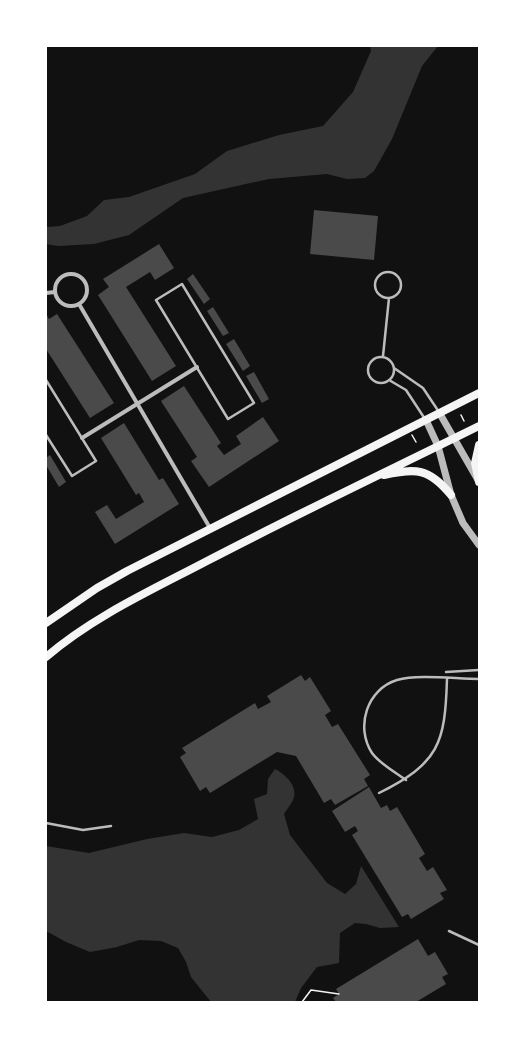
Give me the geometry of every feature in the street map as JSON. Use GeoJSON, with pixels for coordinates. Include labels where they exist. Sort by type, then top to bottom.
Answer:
{"type":"FeatureCollection","features":[{"type":"Feature","properties":{"kind":"main road"},"geometry":{"type":"LineString","coordinates":[[46,623],[97,588],[210,528],[440,414],[479,393]]}},
{"type":"Feature","properties":{"kind":"main road"},"geometry":{"type":"LineString","coordinates":[[46,657],[62,644],[118,607],[373,477],[479,426]]}},
{"type":"Feature","properties":{"kind":"main road"},"geometry":{"type":"LineString","coordinates":[[479,445],[475,463],[479,482]]}},
{"type":"Feature","properties":{"kind":"main road"},"geometry":{"type":"LineString","coordinates":[[373,477],[406,470],[418,472],[439,481],[451,495]]}},
{"type":"Feature","properties":{"kind":"street"},"geometry":{"type":"LineString","coordinates":[[66,275],[76,275],[86,286],[85,296],[78,304],[69,306],[64,305],[56,297],[55,292],[57,282],[66,275]]}},
{"type":"Feature","properties":{"kind":"street"},"geometry":{"type":"LineString","coordinates":[[46,293],[55,292]]}},
{"type":"Feature","properties":{"kind":"street"},"geometry":{"type":"LineString","coordinates":[[78,304],[210,528]]}},
{"type":"Feature","properties":{"kind":"street"},"geometry":{"type":"LineString","coordinates":[[82,438],[197,367]]}},
{"type":"Feature","properties":{"kind":"street"},"geometry":{"type":"LineString","coordinates":[[440,414],[479,482]]}},
{"type":"Feature","properties":{"kind":"street"},"geometry":{"type":"LineString","coordinates":[[426,420],[438,446],[451,495],[462,522],[479,545]]}},
{"type":"Feature","properties":{"kind":"lane"},"geometry":{"type":"LineString","coordinates":[[385,273],[397,276],[401,282],[399,294],[389,298],[379,294],[375,286],[378,278],[385,273]]}},
{"type":"Feature","properties":{"kind":"lane"},"geometry":{"type":"LineString","coordinates":[[182,284],[254,403],[228,419],[197,367],[156,300],[182,284]]}},
{"type":"Feature","properties":{"kind":"lane"},"geometry":{"type":"LineString","coordinates":[[383,356],[389,298]]}},
{"type":"Feature","properties":{"kind":"lane"},"geometry":{"type":"LineString","coordinates":[[394,368],[394,373],[389,380],[381,383],[370,377],[368,373],[371,361],[378,356],[383,356],[390,360],[394,368],[423,388],[440,414]]}},
{"type":"Feature","properties":{"kind":"lane"},"geometry":{"type":"LineString","coordinates":[[46,380],[96,461],[72,476],[46,435]]}},
{"type":"Feature","properties":{"kind":"lane"},"geometry":{"type":"LineString","coordinates":[[389,380],[406,390],[426,420]]}},
{"type":"Feature","properties":{"kind":"lane"},"geometry":{"type":"LineString","coordinates":[[446,672],[479,670]]}},
{"type":"Feature","properties":{"kind":"lane"},"geometry":{"type":"LineString","coordinates":[[406,780],[388,768],[372,753],[364,726],[368,705],[380,689],[395,681],[410,677],[479,679]]}},
{"type":"Feature","properties":{"kind":"lane"},"geometry":{"type":"LineString","coordinates":[[379,793],[406,780],[422,766],[433,753],[441,736],[446,712],[447,679]]}},
{"type":"Feature","properties":{"kind":"lane"},"geometry":{"type":"LineString","coordinates":[[46,823],[83,830],[111,826]]}},
{"type":"Feature","properties":{"kind":"lane"},"geometry":{"type":"LineString","coordinates":[[449,931],[479,945]]}},
{"type":"Feature","properties":{"kind":"path"},"geometry":{"type":"LineString","coordinates":[[461,415],[464,420]]}},
{"type":"Feature","properties":{"kind":"path"},"geometry":{"type":"LineString","coordinates":[[412,435],[416,442]]}},
{"type":"Feature","properties":{"kind":"path"},"geometry":{"type":"LineString","coordinates":[[302,1002],[311,990],[339,994]]}},
{"type":"Feature","properties":{"kind":"shaded area"},"geometry":{"type":"Polygon","coordinates":[[[370,46],[438,46],[422,66],[392,139],[374,171],[365,178],[347,179],[327,174],[269,179],[183,198],[129,235],[94,244],[58,246],[46,244],[46,227],[60,226],[87,216],[104,200],[129,197],[195,174],[227,151],[279,135],[323,126],[353,92],[371,51],[370,46]]]}},
{"type":"Feature","properties":{"kind":"shaded area"},"geometry":{"type":"Polygon","coordinates":[[[275,769],[289,780],[294,788],[293,799],[284,814],[290,835],[327,883],[345,894],[356,884],[361,866],[399,927],[380,928],[355,923],[340,933],[339,963],[317,967],[301,988],[295,1002],[211,1002],[191,977],[186,962],[178,948],[161,941],[139,940],[117,947],[90,952],[66,942],[46,931],[46,846],[89,853],[147,839],[184,833],[212,837],[239,830],[258,819],[254,799],[267,794],[268,779],[275,769]]]}},
{"type":"Feature","properties":{"kind":"building"},"geometry":{"type":"Polygon","coordinates":[[[314,210],[378,216],[374,260],[310,254],[314,210]]]}},
{"type":"Feature","properties":{"kind":"building"},"geometry":{"type":"Polygon","coordinates":[[[159,244],[174,268],[155,280],[150,272],[126,287],[176,366],[152,381],[98,295],[109,287],[103,279],[159,244]]]}},
{"type":"Feature","properties":{"kind":"building"},"geometry":{"type":"Polygon","coordinates":[[[193,274],[210,299],[204,304],[187,279],[193,274]]]}},
{"type":"Feature","properties":{"kind":"building"},"geometry":{"type":"Polygon","coordinates":[[[213,307],[229,333],[223,336],[207,311],[213,307]]]}},
{"type":"Feature","properties":{"kind":"building"},"geometry":{"type":"Polygon","coordinates":[[[46,314],[49,319],[57,314],[114,403],[90,418],[46,349],[46,314]]]}},
{"type":"Feature","properties":{"kind":"building"},"geometry":{"type":"Polygon","coordinates":[[[234,339],[250,366],[243,371],[226,344],[234,339]]]}},
{"type":"Feature","properties":{"kind":"building"},"geometry":{"type":"Polygon","coordinates":[[[254,372],[269,399],[262,403],[246,376],[254,372]]]}},
{"type":"Feature","properties":{"kind":"building"},"geometry":{"type":"Polygon","coordinates":[[[184,386],[221,443],[217,446],[224,455],[241,444],[236,436],[263,417],[279,441],[209,487],[191,461],[197,457],[161,401],[184,386]]]}},
{"type":"Feature","properties":{"kind":"building"},"geometry":{"type":"Polygon","coordinates":[[[124,423],[159,480],[163,478],[179,504],[115,544],[95,512],[107,505],[116,519],[144,502],[139,493],[136,495],[101,438],[124,423]]]}},
{"type":"Feature","properties":{"kind":"building"},"geometry":{"type":"Polygon","coordinates":[[[50,455],[66,482],[59,487],[46,465],[46,458],[50,455]]]}},
{"type":"Feature","properties":{"kind":"building"},"geometry":{"type":"Polygon","coordinates":[[[301,675],[305,681],[310,677],[331,711],[325,715],[332,727],[338,724],[370,775],[364,779],[368,786],[335,805],[331,799],[324,803],[296,756],[277,752],[210,793],[206,787],[200,791],[180,757],[186,753],[182,748],[255,703],[258,709],[271,702],[267,696],[301,675]]]}},
{"type":"Feature","properties":{"kind":"building"},"geometry":{"type":"Polygon","coordinates":[[[369,787],[381,808],[387,805],[390,811],[397,807],[425,854],[419,858],[427,871],[433,867],[447,890],[440,893],[444,899],[411,919],[408,914],[402,917],[352,835],[358,831],[355,826],[345,832],[332,811],[369,787]]]}},
{"type":"Feature","properties":{"kind":"building"},"geometry":{"type":"Polygon","coordinates":[[[418,939],[428,956],[435,952],[448,974],[442,977],[446,984],[416,1002],[336,1002],[333,998],[339,994],[336,989],[418,939]]]}}]}
